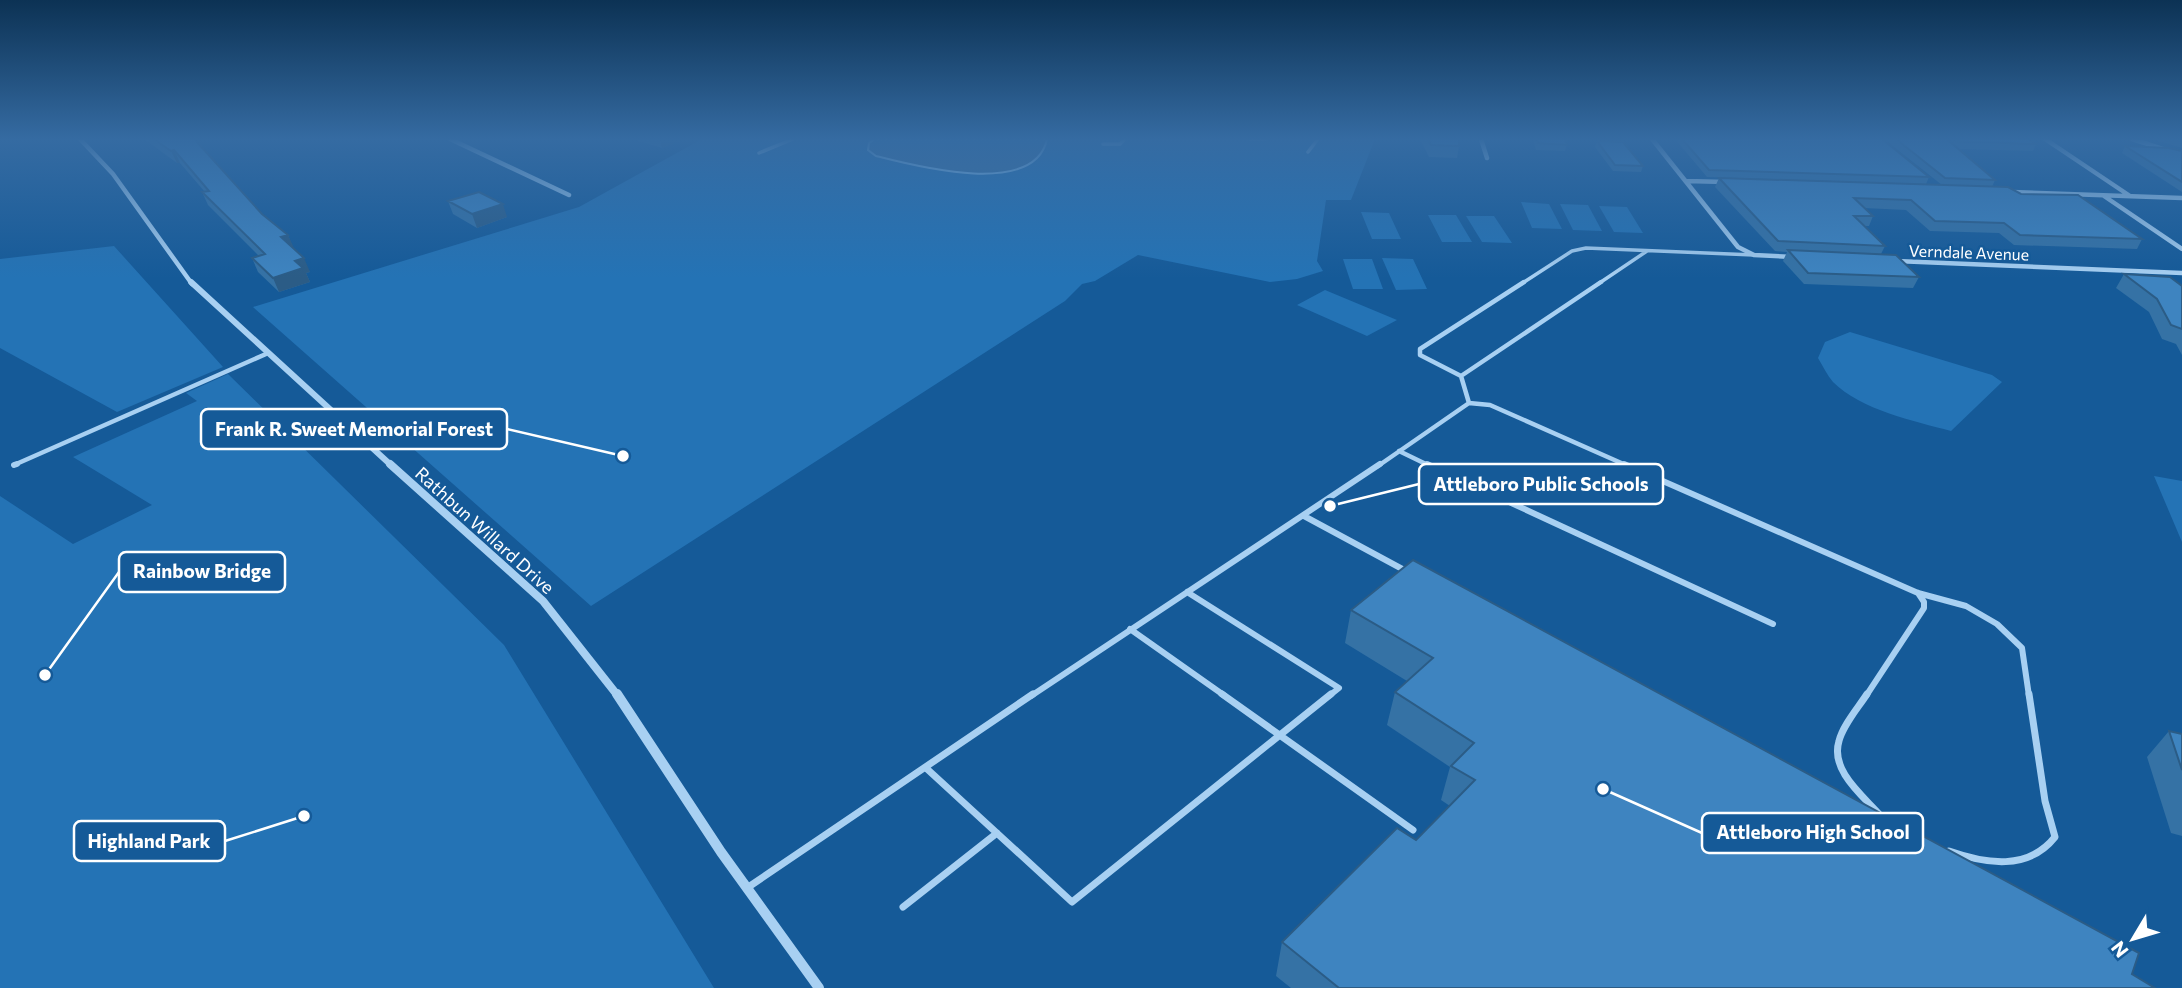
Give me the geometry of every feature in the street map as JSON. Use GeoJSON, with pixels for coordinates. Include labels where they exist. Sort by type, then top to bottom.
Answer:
{"type":"FeatureCollection","features":[{"type":"Feature","properties":{"kind":"street","name":"Rathbun Willard Drive"},"geometry":{"type":"LineString","coordinates":[[122,185],[174,262],[197,290],[543,601],[617,695],[747,888],[819,988]]}},
{"type":"Feature","properties":{"kind":"street"},"geometry":{"type":"LineString","coordinates":[[548,185],[569,195]]}},
{"type":"Feature","properties":{"kind":"street"},"geometry":{"type":"LineString","coordinates":[[1688,185],[1738,247],[1754,256],[1799,257]]}},
{"type":"Feature","properties":{"kind":"street"},"geometry":{"type":"LineString","coordinates":[[2113,185],[2130,197]]}},
{"type":"Feature","properties":{"kind":"street"},"geometry":{"type":"LineString","coordinates":[[2008,192],[2182,198]]}},
{"type":"Feature","properties":{"kind":"street"},"geometry":{"type":"LineString","coordinates":[[2103,196],[2182,249]]}},
{"type":"Feature","properties":{"kind":"street","name":"Verndale Avenue"},"geometry":{"type":"LineString","coordinates":[[1894,261],[2182,273]]}},
{"type":"Feature","properties":{"kind":"lane"},"geometry":{"type":"LineString","coordinates":[[1469,403],[1461,376],[1420,355],[1420,349],[1572,251],[1587,248],[1754,256]]}},
{"type":"Feature","properties":{"kind":"lane"},"geometry":{"type":"LineString","coordinates":[[1461,376],[1647,251]]}},
{"type":"Feature","properties":{"kind":"lane"},"geometry":{"type":"LineString","coordinates":[[14,466],[266,354]]}},
{"type":"Feature","properties":{"kind":"lane"},"geometry":{"type":"LineString","coordinates":[[747,888],[1469,403],[1490,405],[1919,593],[1966,606],[1997,624],[2022,648],[2045,801],[2055,837],[2048,849],[2035,858],[2007,862],[1972,860],[1937,846]]}},
{"type":"Feature","properties":{"kind":"lane"},"geometry":{"type":"LineString","coordinates":[[1399,451],[1773,624]]}},
{"type":"Feature","properties":{"kind":"lane"},"geometry":{"type":"LineString","coordinates":[[1304,516],[1413,575]]}},
{"type":"Feature","properties":{"kind":"lane"},"geometry":{"type":"LineString","coordinates":[[926,768],[1072,902],[1339,688],[1187,592]]}},
{"type":"Feature","properties":{"kind":"lane"},"geometry":{"type":"LineString","coordinates":[[1891,822],[1846,778],[1837,751],[1839,739],[1924,608],[1919,593]]}},
{"type":"Feature","properties":{"kind":"lane"},"geometry":{"type":"LineString","coordinates":[[1130,629],[1413,830]]}},
{"type":"Feature","properties":{"kind":"lane"},"geometry":{"type":"LineString","coordinates":[[903,907],[997,833]]}},
{"type":"Feature","properties":{"kind":"shaded area"},"geometry":{"type":"Polygon","coordinates":[[[619,185],[1357,185],[1351,200],[1326,200],[1317,261],[1323,271],[1297,279],[1270,282],[1138,255],[1095,281],[1082,284],[1065,301],[591,606],[253,307],[579,207],[619,185]]]}},
{"type":"Feature","properties":{"kind":"shaded area"},"geometry":{"type":"Polygon","coordinates":[[[1521,202],[1549,204],[1562,229],[1532,228],[1521,202]]]}},
{"type":"Feature","properties":{"kind":"shaded area"},"geometry":{"type":"Polygon","coordinates":[[[1560,204],[1588,205],[1602,231],[1573,230],[1560,204]]]}},
{"type":"Feature","properties":{"kind":"shaded area"},"geometry":{"type":"Polygon","coordinates":[[[1599,206],[1627,207],[1643,233],[1614,232],[1599,206]]]}},
{"type":"Feature","properties":{"kind":"shaded area"},"geometry":{"type":"Polygon","coordinates":[[[1361,212],[1389,213],[1401,239],[1372,239],[1361,212]]]}},
{"type":"Feature","properties":{"kind":"shaded area"},"geometry":{"type":"Polygon","coordinates":[[[1428,215],[1456,215],[1472,242],[1442,242],[1428,215]]]}},
{"type":"Feature","properties":{"kind":"shaded area"},"geometry":{"type":"Polygon","coordinates":[[[1466,216],[1494,216],[1512,243],[1482,242],[1466,216]]]}},
{"type":"Feature","properties":{"kind":"shaded area"},"geometry":{"type":"Polygon","coordinates":[[[114,246],[223,367],[117,412],[0,348],[0,259],[114,246]]]}},
{"type":"Feature","properties":{"kind":"shaded area"},"geometry":{"type":"Polygon","coordinates":[[[1382,258],[1413,259],[1427,289],[1396,290],[1382,258]]]}},
{"type":"Feature","properties":{"kind":"shaded area"},"geometry":{"type":"Polygon","coordinates":[[[1343,259],[1372,259],[1383,289],[1353,289],[1343,259]]]}},
{"type":"Feature","properties":{"kind":"shaded area"},"geometry":{"type":"Polygon","coordinates":[[[1325,290],[1397,320],[1367,336],[1297,305],[1325,290]]]}},
{"type":"Feature","properties":{"kind":"shaded area"},"geometry":{"type":"Polygon","coordinates":[[[1850,332],[1992,375],[2002,382],[1951,431],[1889,413],[1845,392],[1833,382],[1818,358],[1825,342],[1850,332]]]}},
{"type":"Feature","properties":{"kind":"shaded area"},"geometry":{"type":"Polygon","coordinates":[[[228,374],[504,645],[714,988],[0,988],[0,496],[73,544],[152,505],[73,457],[197,401],[186,393],[228,374]]]}},
{"type":"Feature","properties":{"kind":"shaded area"},"geometry":{"type":"Polygon","coordinates":[[[2154,476],[2182,481],[2182,542],[2154,476]]]}},
{"type":"Feature","properties":{"kind":"building"},"geometry":{"type":"Polygon","coordinates":[[[204,185],[236,185],[262,214],[288,235],[281,237],[304,258],[295,261],[303,268],[273,278],[252,258],[265,254],[202,192],[209,191],[204,185]]]}},
{"type":"Feature","properties":{"kind":"building"},"geometry":{"type":"Polygon","coordinates":[[[1726,185],[1947,185],[2008,187],[2021,194],[2078,195],[2142,239],[2020,235],[2004,223],[1935,221],[1911,200],[1854,198],[1873,216],[1854,216],[1885,246],[1778,241],[1726,185]]]}},
{"type":"Feature","properties":{"kind":"building"},"geometry":{"type":"Polygon","coordinates":[[[479,192],[503,204],[472,214],[448,201],[479,192]]]}},
{"type":"Feature","properties":{"kind":"building"},"geometry":{"type":"Polygon","coordinates":[[[1788,250],[1896,255],[1919,277],[1808,273],[1788,250]]]}},
{"type":"Feature","properties":{"kind":"building"},"geometry":{"type":"Polygon","coordinates":[[[2124,274],[2170,277],[2182,286],[2182,329],[2171,325],[2157,299],[2124,274]]]}},
{"type":"Feature","properties":{"kind":"building"},"geometry":{"type":"Polygon","coordinates":[[[1413,560],[2139,953],[2132,974],[2155,988],[1339,988],[1282,942],[1397,828],[1416,840],[1475,780],[1451,766],[1474,743],[1395,692],[1433,658],[1351,610],[1413,560]]]}},
{"type":"Feature","properties":{"kind":"building"},"geometry":{"type":"Polygon","coordinates":[[[2169,731],[2182,734],[2182,770],[2169,731]]]}},
{"type":"Feature","properties":{"kind":"place","name":"Frank R. Sweet Memorial Forest"},"geometry":{"type":"Point","coordinates":[623,456]}},
{"type":"Feature","properties":{"kind":"place","name":"Attleboro Public Schools"},"geometry":{"type":"Point","coordinates":[1330,506]}},
{"type":"Feature","properties":{"kind":"place","name":"Rainbow Bridge"},"geometry":{"type":"Point","coordinates":[45,675]}},
{"type":"Feature","properties":{"kind":"place","name":"Attleboro High School"},"geometry":{"type":"Point","coordinates":[1603,789]}},
{"type":"Feature","properties":{"kind":"place","name":"Highland Park"},"geometry":{"type":"Point","coordinates":[304,816]}}]}
